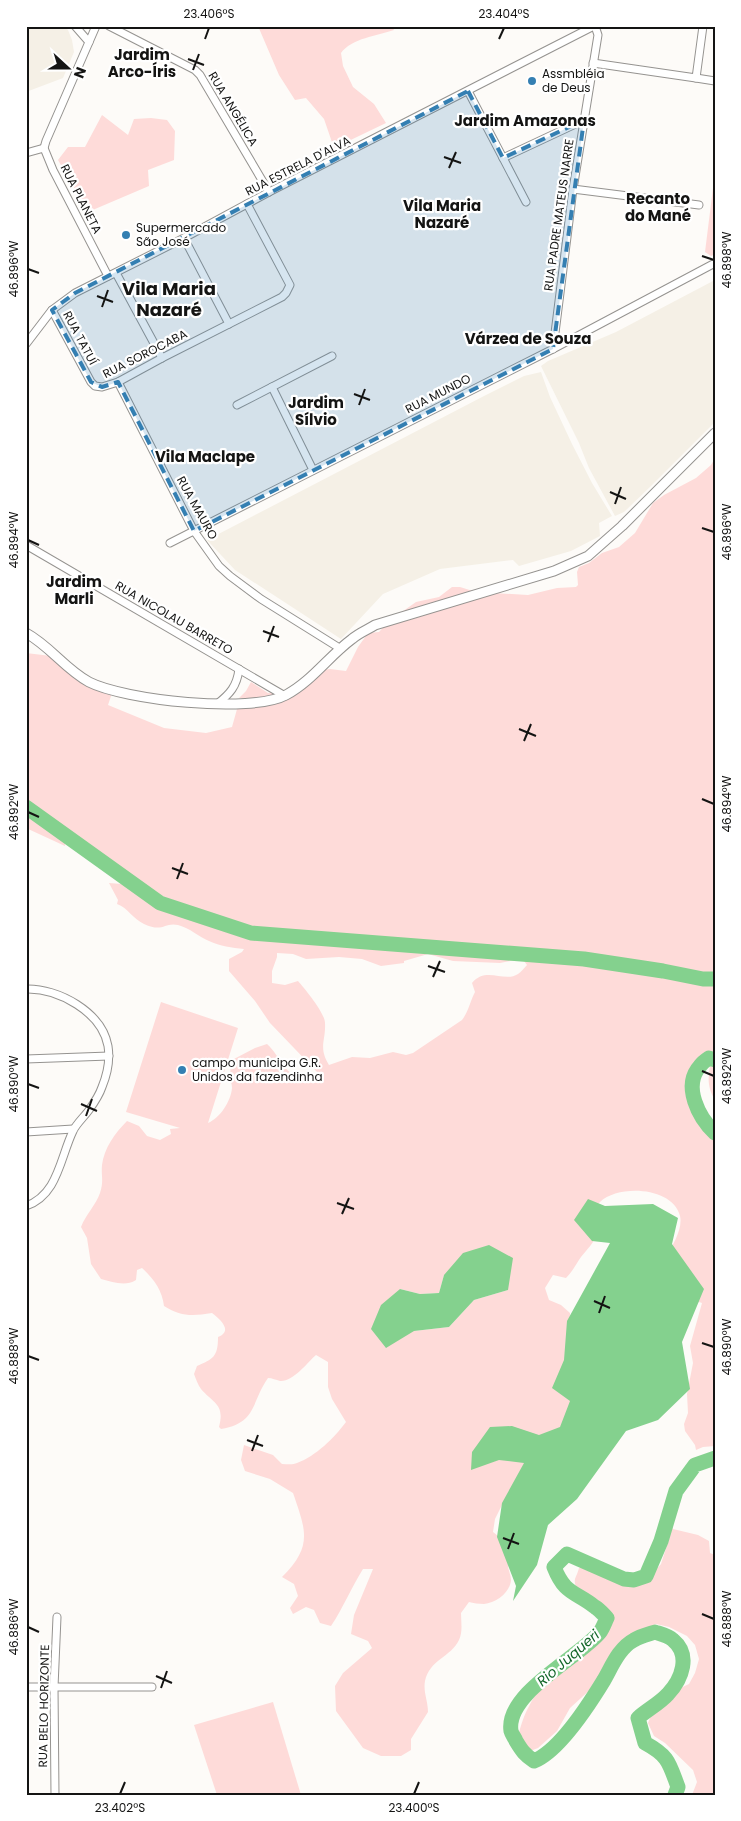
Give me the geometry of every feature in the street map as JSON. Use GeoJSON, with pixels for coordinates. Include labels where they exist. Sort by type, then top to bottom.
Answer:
{"type":"FeatureCollection","features":[{"type":"Feature","properties":{"kind":"street"},"geometry":{"type":"LineString","coordinates":[[75,26],[89,42]]}},
{"type":"Feature","properties":{"kind":"street"},"geometry":{"type":"LineString","coordinates":[[26,153],[44,148],[96,26]]}},
{"type":"Feature","properties":{"kind":"street","name":"RUA ANGÉLICA"},"geometry":{"type":"LineString","coordinates":[[109,26],[195,70],[200,75],[269,192]]}},
{"type":"Feature","properties":{"kind":"street","name":"RUA ESTRELA D'ALVA"},"geometry":{"type":"LineString","coordinates":[[26,344],[52,310],[75,293],[595,26]]}},
{"type":"Feature","properties":{"kind":"street","name":"RUA PADRE MATEUS NARRE"},"geometry":{"type":"LineString","coordinates":[[553,348],[573,189],[598,35],[595,26]]}},
{"type":"Feature","properties":{"kind":"street"},"geometry":{"type":"LineString","coordinates":[[696,78],[703,26]]}},
{"type":"Feature","properties":{"kind":"street"},"geometry":{"type":"LineString","coordinates":[[593,63],[715,80]]}},
{"type":"Feature","properties":{"kind":"street"},"geometry":{"type":"LineString","coordinates":[[468,92],[526,202]]}},
{"type":"Feature","properties":{"kind":"street"},"geometry":{"type":"LineString","coordinates":[[503,158],[584,120]]}},
{"type":"Feature","properties":{"kind":"street","name":"RUA PLANETA"},"geometry":{"type":"LineString","coordinates":[[44,148],[53,170],[108,276]]}},
{"type":"Feature","properties":{"kind":"street"},"geometry":{"type":"LineString","coordinates":[[573,189],[699,205]]}},
{"type":"Feature","properties":{"kind":"street","name":"RUA SOROCABA"},"geometry":{"type":"LineString","coordinates":[[88,376],[94,386],[102,388],[118,382],[282,297],[286,293],[290,285],[247,204]]}},
{"type":"Feature","properties":{"kind":"street"},"geometry":{"type":"LineString","coordinates":[[184,238],[229,324]]}},
{"type":"Feature","properties":{"kind":"street","name":"RUA MUNDO"},"geometry":{"type":"LineString","coordinates":[[170,543],[553,348],[715,263]]}},
{"type":"Feature","properties":{"kind":"street"},"geometry":{"type":"LineString","coordinates":[[116,273],[162,358]]}},
{"type":"Feature","properties":{"kind":"street","name":"RUA TATUÍ"},"geometry":{"type":"LineString","coordinates":[[52,310],[88,376]]}},
{"type":"Feature","properties":{"kind":"street"},"geometry":{"type":"LineString","coordinates":[[237,405],[332,356]]}},
{"type":"Feature","properties":{"kind":"street","name":"RUA MAURO"},"geometry":{"type":"LineString","coordinates":[[118,382],[194,531],[219,566],[230,576],[341,649]]}},
{"type":"Feature","properties":{"kind":"street"},"geometry":{"type":"LineString","coordinates":[[272,387],[313,470]]}},
{"type":"Feature","properties":{"kind":"street"},"geometry":{"type":"LineString","coordinates":[[26,633],[46,646],[79,676],[102,687],[157,698],[217,704],[261,703],[285,696],[314,675],[351,640],[375,626],[554,571],[588,556],[622,526],[715,433]]}},
{"type":"Feature","properties":{"kind":"street","name":"RUA NICOLAU BARRETO"},"geometry":{"type":"LineString","coordinates":[[26,545],[285,696]]}},
{"type":"Feature","properties":{"kind":"street"},"geometry":{"type":"LineString","coordinates":[[217,704],[234,688],[239,669]]}},
{"type":"Feature","properties":{"kind":"street"},"geometry":{"type":"LineString","coordinates":[[26,989],[52,992],[72,1001],[100,1028],[108,1045],[109,1056],[107,1073],[97,1099],[73,1129],[52,1186],[43,1198],[26,1206]]}},
{"type":"Feature","properties":{"kind":"street"},"geometry":{"type":"LineString","coordinates":[[26,1059],[109,1056]]}},
{"type":"Feature","properties":{"kind":"street"},"geometry":{"type":"LineString","coordinates":[[26,1132],[73,1129]]}},
{"type":"Feature","properties":{"kind":"street","name":"RUA BELO HORIZONTE"},"geometry":{"type":"LineString","coordinates":[[55,1795],[54,1687],[57,1616]]}},
{"type":"Feature","properties":{"kind":"street"},"geometry":{"type":"LineString","coordinates":[[26,1687],[152,1687]]}},
{"type":"Feature","properties":{"kind":"highlighted area"},"geometry":{"type":"Polygon","coordinates":[[[468,91],[503,158],[584,120],[553,349],[194,531],[118,382],[102,387],[91,382],[52,310],[75,293],[468,91]]]}},
{"type":"Feature","properties":{"kind":"shaded area"},"geometry":{"type":"Polygon","coordinates":[[[26,26],[64,26],[72,40],[74,52],[63,78],[26,92],[26,26]]]}},
{"type":"Feature","properties":{"kind":"shaded area"},"geometry":{"type":"Polygon","coordinates":[[[258,26],[392,26],[394,30],[358,41],[341,53],[343,66],[353,87],[374,104],[386,123],[334,148],[324,119],[306,98],[295,100],[279,75],[258,26]]]}},
{"type":"Feature","properties":{"kind":"shaded area"},"geometry":{"type":"Polygon","coordinates":[[[102,115],[128,135],[134,119],[151,118],[167,120],[175,131],[174,160],[148,170],[149,186],[88,212],[58,160],[68,147],[85,147],[102,115]]]}},
{"type":"Feature","properties":{"kind":"shaded area"},"geometry":{"type":"Polygon","coordinates":[[[713,188],[715,188],[715,254],[711,256],[705,252],[713,188]]]}},
{"type":"Feature","properties":{"kind":"shaded area"},"geometry":{"type":"Polygon","coordinates":[[[713,281],[715,285],[715,422],[624,512],[615,516],[589,468],[579,443],[541,366],[548,361],[616,332],[713,281]]]}},
{"type":"Feature","properties":{"kind":"shaded area"},"geometry":{"type":"Polygon","coordinates":[[[541,372],[550,397],[572,444],[612,516],[599,523],[600,536],[571,551],[519,566],[513,560],[440,569],[383,594],[341,639],[235,570],[207,540],[484,396],[524,376],[541,372]]]}},
{"type":"Feature","properties":{"kind":"shaded area"},"geometry":{"type":"Polygon","coordinates":[[[715,458],[715,1100],[710,1090],[709,1079],[712,1058],[700,1058],[692,1068],[687,1086],[693,1103],[710,1129],[715,1133],[715,1446],[696,1450],[695,1445],[685,1431],[684,1424],[688,1413],[687,1394],[693,1363],[690,1346],[702,1303],[699,1302],[688,1309],[667,1255],[679,1231],[680,1216],[675,1206],[657,1194],[632,1191],[609,1196],[600,1202],[595,1210],[596,1234],[592,1244],[566,1278],[553,1275],[545,1288],[549,1300],[561,1305],[570,1313],[570,1340],[589,1397],[509,1491],[495,1519],[493,1532],[504,1543],[506,1550],[511,1580],[508,1589],[502,1597],[489,1603],[469,1602],[461,1613],[459,1640],[451,1651],[435,1663],[427,1674],[425,1689],[428,1712],[411,1739],[411,1750],[401,1756],[381,1756],[363,1748],[336,1711],[335,1686],[343,1673],[372,1648],[368,1641],[351,1634],[354,1615],[373,1569],[363,1569],[331,1626],[320,1623],[314,1610],[306,1607],[293,1614],[290,1608],[298,1596],[294,1584],[282,1577],[299,1556],[303,1547],[303,1528],[298,1506],[293,1493],[270,1479],[245,1471],[241,1460],[244,1445],[273,1455],[282,1464],[295,1464],[318,1451],[336,1434],[346,1422],[332,1399],[328,1387],[328,1362],[316,1355],[290,1378],[280,1381],[268,1378],[247,1417],[233,1426],[221,1429],[219,1427],[221,1413],[217,1405],[201,1389],[194,1374],[197,1366],[211,1359],[216,1353],[218,1337],[225,1332],[222,1322],[212,1313],[187,1315],[164,1306],[157,1285],[142,1268],[137,1270],[136,1280],[132,1282],[119,1283],[101,1279],[91,1264],[87,1238],[81,1227],[100,1193],[105,1153],[114,1136],[127,1121],[139,1126],[147,1136],[160,1140],[171,1134],[170,1129],[180,1128],[126,1112],[161,1002],[238,1028],[208,1123],[221,1113],[230,1098],[232,1060],[255,1048],[267,1044],[288,1070],[299,1077],[318,1073],[270,1023],[255,1001],[229,971],[229,959],[244,949],[213,943],[178,925],[173,924],[155,928],[140,922],[117,904],[118,900],[109,883],[122,884],[125,871],[68,830],[64,833],[65,846],[26,828],[26,653],[51,656],[112,693],[108,705],[164,728],[206,733],[232,727],[239,702],[242,698],[239,698],[251,682],[268,693],[291,690],[322,670],[346,671],[358,647],[368,633],[379,632],[389,621],[416,602],[439,597],[452,587],[460,587],[476,592],[528,595],[557,588],[576,587],[578,585],[577,572],[579,567],[589,563],[602,553],[619,547],[635,533],[653,503],[696,478],[711,465],[715,458]],[[277,953],[272,971],[272,983],[285,985],[298,981],[314,1001],[322,1013],[325,1023],[323,1049],[329,1065],[352,1057],[370,1058],[393,1052],[406,1055],[413,1053],[462,1020],[475,992],[472,983],[477,978],[489,975],[513,976],[527,965],[520,959],[500,963],[453,961],[428,954],[404,961],[404,963],[381,966],[362,959],[339,957],[306,959],[293,954],[277,953]],[[444,1275],[439,1293],[420,1294],[400,1289],[414,1331],[449,1327],[474,1300],[508,1290],[444,1275]]]}},
{"type":"Feature","properties":{"kind":"shaded area"},"geometry":{"type":"Polygon","coordinates":[[[588,1199],[605,1206],[653,1204],[678,1218],[672,1244],[704,1289],[682,1342],[690,1389],[658,1420],[626,1431],[577,1499],[548,1525],[537,1565],[513,1601],[516,1586],[497,1537],[502,1503],[524,1463],[499,1460],[471,1470],[472,1452],[490,1427],[512,1426],[539,1435],[560,1427],[570,1401],[552,1388],[564,1360],[567,1321],[610,1243],[592,1241],[574,1220],[588,1199]]]}},
{"type":"Feature","properties":{"kind":"shaded area"},"geometry":{"type":"Polygon","coordinates":[[[489,1245],[513,1258],[508,1290],[474,1300],[449,1327],[414,1331],[386,1348],[371,1329],[381,1305],[400,1289],[420,1294],[439,1293],[444,1275],[463,1253],[489,1245]]]}},
{"type":"Feature","properties":{"kind":"shaded area"},"geometry":{"type":"Polygon","coordinates":[[[670,1522],[673,1529],[698,1535],[709,1541],[710,1553],[715,1555],[715,1795],[692,1795],[697,1782],[693,1770],[665,1743],[654,1736],[648,1723],[653,1711],[676,1690],[689,1684],[699,1659],[695,1645],[687,1636],[669,1627],[656,1624],[633,1634],[614,1653],[592,1688],[570,1708],[557,1731],[538,1748],[525,1753],[517,1745],[521,1725],[529,1706],[547,1680],[557,1671],[575,1662],[585,1654],[605,1633],[608,1623],[606,1615],[601,1608],[580,1592],[576,1586],[575,1579],[579,1568],[592,1567],[631,1582],[644,1584],[661,1564],[669,1539],[670,1522]]]}},
{"type":"Feature","properties":{"kind":"shaded area"},"geometry":{"type":"Polygon","coordinates":[[[273,1702],[301,1795],[217,1795],[194,1725],[273,1702]]]}},
{"type":"Feature","properties":{"kind":"waterway"},"geometry":{"type":"LineString","coordinates":[[26,807],[160,903],[251,933],[584,959],[703,979],[715,979]]}},
{"type":"Feature","properties":{"kind":"waterway","name":"Rio Juqueri"},"geometry":{"type":"LineString","coordinates":[[715,1060],[709,1058],[702,1064],[695,1074],[692,1083],[698,1110],[715,1133]]}},
{"type":"Feature","properties":{"kind":"waterway","name":"Rio Juqueri"},"geometry":{"type":"LineString","coordinates":[[675,1795],[678,1787],[670,1766],[664,1756],[645,1743],[638,1718],[668,1694],[680,1674],[683,1660],[682,1653],[679,1646],[667,1636],[655,1632],[629,1643],[616,1658],[591,1701],[573,1725],[544,1756],[534,1761],[522,1750],[511,1731],[512,1717],[520,1703],[531,1690],[590,1642],[600,1632],[607,1618],[597,1608],[571,1592],[562,1583],[554,1567],[567,1554],[624,1579],[634,1580],[646,1576],[661,1541],[676,1491],[695,1465],[715,1458]]}},
{"type":"Feature","properties":{"kind":"place","name":"Assmbléia de Deus"},"geometry":{"type":"Point","coordinates":[532,81]}},
{"type":"Feature","properties":{"kind":"place","name":"Supermercado São José"},"geometry":{"type":"Point","coordinates":[126,235]}},
{"type":"Feature","properties":{"kind":"place","name":"campo municipa G.R. Unidos da fazendinha"},"geometry":{"type":"Point","coordinates":[182,1070]}},
{"type":"Feature","properties":{"kind":"district","name":"Jardim Arco-Íris"},"geometry":{"type":"Point","coordinates":[142,64]}},
{"type":"Feature","properties":{"kind":"district","name":"Jardim Amazonas"},"geometry":{"type":"Point","coordinates":[525,121]}},
{"type":"Feature","properties":{"kind":"district","name":"Recanto do Mané"},"geometry":{"type":"Point","coordinates":[658,208]}},
{"type":"Feature","properties":{"kind":"district","name":"Vila Maria Nazaré"},"geometry":{"type":"Point","coordinates":[442,214]}},
{"type":"Feature","properties":{"kind":"district","name":"Vila Maria Nazaré"},"geometry":{"type":"Point","coordinates":[169,299]}},
{"type":"Feature","properties":{"kind":"district","name":"Várzea de Souza"},"geometry":{"type":"Point","coordinates":[528,339]}},
{"type":"Feature","properties":{"kind":"district","name":"Jardim Sílvio"},"geometry":{"type":"Point","coordinates":[316,412]}},
{"type":"Feature","properties":{"kind":"district","name":"Vila Maclape"},"geometry":{"type":"Point","coordinates":[205,457]}},
{"type":"Feature","properties":{"kind":"district","name":"Jardim Marli"},"geometry":{"type":"Point","coordinates":[74,590]}}]}
